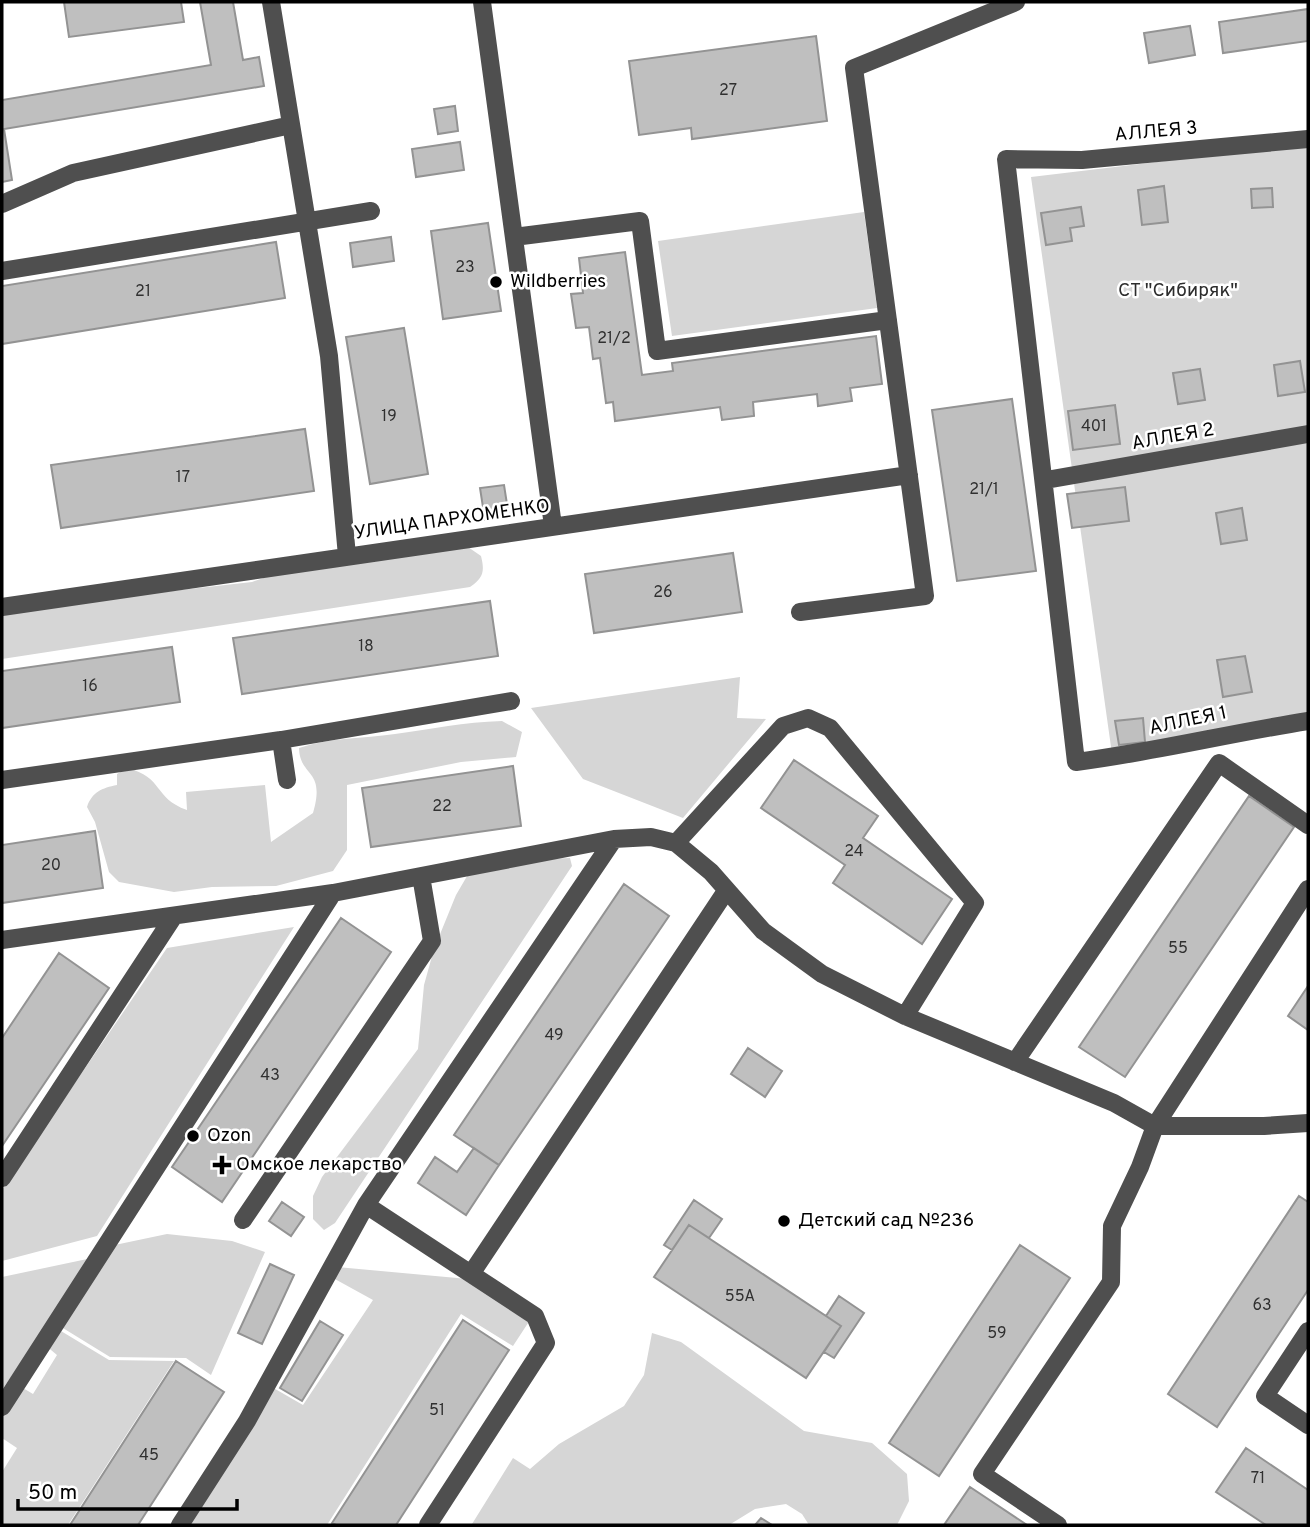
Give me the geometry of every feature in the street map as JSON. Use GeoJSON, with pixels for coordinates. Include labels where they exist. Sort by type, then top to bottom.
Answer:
{"type":"FeatureCollection","features":[{"type":"Feature","properties":{"kind":"street"},"geometry":{"type":"LineString","coordinates":[[271,2],[329,356],[347,556]]}},
{"type":"Feature","properties":{"kind":"street"},"geometry":{"type":"LineString","coordinates":[[482,2],[553,526]]}},
{"type":"Feature","properties":{"kind":"street"},"geometry":{"type":"LineString","coordinates":[[800,612],[925,596],[854,68],[1016,2]]}},
{"type":"Feature","properties":{"kind":"street"},"geometry":{"type":"LineString","coordinates":[[2,204],[73,173],[291,125]]}},
{"type":"Feature","properties":{"kind":"street","name":"АЛЛЕЯ 3"},"geometry":{"type":"LineString","coordinates":[[1046,480],[1006,159],[1083,160],[1308,139]]}},
{"type":"Feature","properties":{"kind":"street"},"geometry":{"type":"LineString","coordinates":[[2,271],[371,211]]}},
{"type":"Feature","properties":{"kind":"street"},"geometry":{"type":"LineString","coordinates":[[514,237],[640,221],[657,351],[888,320]]}},
{"type":"Feature","properties":{"kind":"street","name":"АЛЛЕЯ 2"},"geometry":{"type":"LineString","coordinates":[[1046,480],[1308,434]]}},
{"type":"Feature","properties":{"kind":"street","name":"УЛИЦА ПАРХОМЕНКО"},"geometry":{"type":"LineString","coordinates":[[2,607],[909,475]]}},
{"type":"Feature","properties":{"kind":"street","name":"АЛЛЕЯ 1"},"geometry":{"type":"LineString","coordinates":[[1046,480],[1076,762],[1133,755],[1224,734],[1308,721]]}},
{"type":"Feature","properties":{"kind":"street"},"geometry":{"type":"LineString","coordinates":[[2,780],[281,740],[511,701]]}},
{"type":"Feature","properties":{"kind":"street"},"geometry":{"type":"LineString","coordinates":[[676,843],[783,726],[807,719],[830,728],[975,903],[905,1016]]}},
{"type":"Feature","properties":{"kind":"street"},"geometry":{"type":"LineString","coordinates":[[1015,1062],[1219,763],[1224,734]]}},
{"type":"Feature","properties":{"kind":"street"},"geometry":{"type":"LineString","coordinates":[[281,740],[287,780]]}},
{"type":"Feature","properties":{"kind":"street"},"geometry":{"type":"LineString","coordinates":[[1219,763],[1308,825]]}},
{"type":"Feature","properties":{"kind":"street"},"geometry":{"type":"LineString","coordinates":[[2,940],[333,893],[614,839],[650,837],[676,843],[711,872],[763,931],[822,974],[905,1016],[1114,1103],[1155,1126],[1264,1126],[1308,1122]]}},
{"type":"Feature","properties":{"kind":"street"},"geometry":{"type":"LineString","coordinates":[[180,1525],[247,1421],[366,1205],[614,839]]}},
{"type":"Feature","properties":{"kind":"street"},"geometry":{"type":"LineString","coordinates":[[243,1220],[432,941],[421,876]]}},
{"type":"Feature","properties":{"kind":"street"},"geometry":{"type":"LineString","coordinates":[[1058,1525],[982,1474],[1111,1282],[1112,1226],[1140,1167],[1155,1126],[1308,889]]}},
{"type":"Feature","properties":{"kind":"street"},"geometry":{"type":"LineString","coordinates":[[471,1274],[726,891]]}},
{"type":"Feature","properties":{"kind":"street"},"geometry":{"type":"LineString","coordinates":[[2,1407],[333,893]]}},
{"type":"Feature","properties":{"kind":"street"},"geometry":{"type":"LineString","coordinates":[[2,1178],[174,916]]}},
{"type":"Feature","properties":{"kind":"street"},"geometry":{"type":"LineString","coordinates":[[366,1205],[535,1316],[546,1343],[428,1525]]}},
{"type":"Feature","properties":{"kind":"street"},"geometry":{"type":"LineString","coordinates":[[1308,1331],[1265,1396],[1308,1425]]}},
{"type":"Feature","properties":{"kind":"green space","name":"СТ \"Сибиряк\""},"geometry":{"type":"Polygon","coordinates":[[[1308,144],[1308,716],[1112,754],[1031,177],[1308,144]]]}},
{"type":"Feature","properties":{"kind":"green space"},"geometry":{"type":"Polygon","coordinates":[[[864,212],[877,308],[672,336],[658,241],[864,212]]]}},
{"type":"Feature","properties":{"kind":"green space"},"geometry":{"type":"Polygon","coordinates":[[[468,547],[481,556],[483,566],[478,581],[470,587],[2,659],[2,610],[252,582],[281,572],[468,547]]]}},
{"type":"Feature","properties":{"kind":"green space"},"geometry":{"type":"Polygon","coordinates":[[[740,677],[737,718],[766,719],[683,818],[583,779],[531,708],[740,677]]]}},
{"type":"Feature","properties":{"kind":"green space"},"geometry":{"type":"Polygon","coordinates":[[[502,721],[522,732],[516,757],[461,762],[347,785],[347,850],[333,871],[276,886],[212,887],[174,892],[119,882],[109,872],[95,822],[87,807],[98,792],[117,785],[117,774],[127,768],[147,777],[168,800],[187,810],[186,792],[265,785],[271,842],[313,813],[316,799],[315,781],[300,758],[299,748],[335,740],[502,721]]]}},
{"type":"Feature","properties":{"kind":"green space"},"geometry":{"type":"Polygon","coordinates":[[[570,858],[572,866],[335,1223],[324,1230],[313,1219],[313,1196],[322,1177],[418,1049],[424,985],[434,949],[456,895],[470,871],[543,859],[570,858]]]}},
{"type":"Feature","properties":{"kind":"green space"},"geometry":{"type":"Polygon","coordinates":[[[294,927],[97,1236],[2,1261],[2,1190],[167,948],[294,927]]]}},
{"type":"Feature","properties":{"kind":"green space"},"geometry":{"type":"Polygon","coordinates":[[[167,1234],[232,1241],[265,1252],[211,1375],[186,1358],[110,1357],[58,1325],[110,1246],[167,1234]]]}},
{"type":"Feature","properties":{"kind":"green space"},"geometry":{"type":"Polygon","coordinates":[[[92,1258],[2,1390],[2,1277],[92,1258]]]}},
{"type":"Feature","properties":{"kind":"green space"},"geometry":{"type":"Polygon","coordinates":[[[337,1267],[468,1279],[530,1320],[513,1346],[461,1314],[327,1525],[182,1525],[270,1386],[303,1405],[373,1300],[333,1278],[337,1267]]]}},
{"type":"Feature","properties":{"kind":"green space"},"geometry":{"type":"Polygon","coordinates":[[[56,1328],[109,1360],[174,1361],[68,1525],[2,1525],[2,1472],[17,1448],[2,1438],[2,1412],[18,1385],[33,1394],[57,1355],[45,1345],[56,1328]]]}},
{"type":"Feature","properties":{"kind":"green space"},"geometry":{"type":"Polygon","coordinates":[[[652,1333],[681,1342],[804,1431],[872,1443],[907,1474],[909,1501],[897,1525],[809,1525],[802,1514],[786,1504],[755,1509],[729,1525],[472,1524],[513,1458],[530,1469],[559,1444],[624,1406],[644,1375],[652,1333]]]}},
{"type":"Feature","properties":{"kind":"building"},"geometry":{"type":"Polygon","coordinates":[[[64,2],[181,2],[184,22],[69,37],[64,2]]]}},
{"type":"Feature","properties":{"kind":"building"},"geometry":{"type":"Polygon","coordinates":[[[200,2],[233,2],[243,60],[259,57],[264,86],[4,129],[12,180],[2,182],[2,100],[211,65],[200,2]]]}},
{"type":"Feature","properties":{"kind":"building"},"geometry":{"type":"Polygon","coordinates":[[[1308,9],[1308,41],[1223,53],[1219,22],[1308,9]]]}},
{"type":"Feature","properties":{"kind":"building"},"geometry":{"type":"Polygon","coordinates":[[[1190,26],[1195,55],[1149,63],[1144,33],[1190,26]]]}},
{"type":"Feature","properties":{"kind":"building"},"geometry":{"type":"Polygon","coordinates":[[[816,36],[827,121],[692,139],[691,128],[639,135],[629,61],[816,36]]]}},
{"type":"Feature","properties":{"kind":"building"},"geometry":{"type":"Polygon","coordinates":[[[455,106],[458,131],[438,134],[434,109],[455,106]]]}},
{"type":"Feature","properties":{"kind":"building"},"geometry":{"type":"Polygon","coordinates":[[[460,142],[464,170],[416,177],[412,149],[460,142]]]}},
{"type":"Feature","properties":{"kind":"building"},"geometry":{"type":"Polygon","coordinates":[[[1164,186],[1168,222],[1142,225],[1138,190],[1164,186]]]}},
{"type":"Feature","properties":{"kind":"building"},"geometry":{"type":"Polygon","coordinates":[[[1272,188],[1273,207],[1252,208],[1251,189],[1272,188]]]}},
{"type":"Feature","properties":{"kind":"building"},"geometry":{"type":"Polygon","coordinates":[[[1081,207],[1084,226],[1070,228],[1072,241],[1046,245],[1041,213],[1081,207]]]}},
{"type":"Feature","properties":{"kind":"building"},"geometry":{"type":"Polygon","coordinates":[[[488,223],[501,311],[443,319],[431,231],[488,223]]]}},
{"type":"Feature","properties":{"kind":"building"},"geometry":{"type":"Polygon","coordinates":[[[391,237],[394,261],[353,267],[350,243],[391,237]]]}},
{"type":"Feature","properties":{"kind":"building"},"geometry":{"type":"Polygon","coordinates":[[[276,242],[285,298],[2,344],[2,286],[276,242]]]}},
{"type":"Feature","properties":{"kind":"building"},"geometry":{"type":"Polygon","coordinates":[[[625,252],[642,375],[673,371],[672,363],[876,336],[882,384],[850,388],[852,401],[818,406],[817,394],[753,402],[754,416],[722,420],[720,407],[615,421],[613,402],[606,403],[600,358],[593,359],[589,327],[576,328],[571,294],[583,293],[579,258],[625,252]]]}},
{"type":"Feature","properties":{"kind":"building"},"geometry":{"type":"Polygon","coordinates":[[[404,328],[428,474],[370,484],[346,337],[404,328]]]}},
{"type":"Feature","properties":{"kind":"building"},"geometry":{"type":"Polygon","coordinates":[[[1300,361],[1305,392],[1278,396],[1274,365],[1300,361]]]}},
{"type":"Feature","properties":{"kind":"building"},"geometry":{"type":"Polygon","coordinates":[[[1200,369],[1205,400],[1178,404],[1173,373],[1200,369]]]}},
{"type":"Feature","properties":{"kind":"building"},"geometry":{"type":"Polygon","coordinates":[[[1012,399],[1036,571],[957,581],[932,410],[1012,399]]]}},
{"type":"Feature","properties":{"kind":"building"},"geometry":{"type":"Polygon","coordinates":[[[1115,405],[1120,444],[1073,450],[1068,411],[1115,405]]]}},
{"type":"Feature","properties":{"kind":"building"},"geometry":{"type":"Polygon","coordinates":[[[305,429],[314,491],[61,528],[51,465],[305,429]]]}},
{"type":"Feature","properties":{"kind":"building"},"geometry":{"type":"Polygon","coordinates":[[[504,485],[509,517],[485,520],[480,488],[504,485]]]}},
{"type":"Feature","properties":{"kind":"building"},"geometry":{"type":"Polygon","coordinates":[[[1125,487],[1129,521],[1072,528],[1067,494],[1125,487]]]}},
{"type":"Feature","properties":{"kind":"building"},"geometry":{"type":"Polygon","coordinates":[[[1242,508],[1247,540],[1221,544],[1216,513],[1242,508]]]}},
{"type":"Feature","properties":{"kind":"building"},"geometry":{"type":"Polygon","coordinates":[[[733,553],[742,612],[594,633],[585,574],[733,553]]]}},
{"type":"Feature","properties":{"kind":"building"},"geometry":{"type":"Polygon","coordinates":[[[490,601],[498,656],[242,694],[233,638],[490,601]]]}},
{"type":"Feature","properties":{"kind":"building"},"geometry":{"type":"Polygon","coordinates":[[[172,647],[180,702],[2,728],[2,671],[172,647]]]}},
{"type":"Feature","properties":{"kind":"building"},"geometry":{"type":"Polygon","coordinates":[[[1245,656],[1252,692],[1223,697],[1217,660],[1245,656]]]}},
{"type":"Feature","properties":{"kind":"building"},"geometry":{"type":"Polygon","coordinates":[[[1143,718],[1145,742],[1119,745],[1115,721],[1143,718]]]}},
{"type":"Feature","properties":{"kind":"building"},"geometry":{"type":"Polygon","coordinates":[[[794,760],[878,816],[863,838],[952,899],[922,944],[833,883],[845,865],[761,808],[794,760]]]}},
{"type":"Feature","properties":{"kind":"building"},"geometry":{"type":"Polygon","coordinates":[[[513,766],[521,826],[371,847],[362,788],[513,766]]]}},
{"type":"Feature","properties":{"kind":"building"},"geometry":{"type":"Polygon","coordinates":[[[1249,796],[1294,827],[1125,1077],[1079,1047],[1249,796]]]}},
{"type":"Feature","properties":{"kind":"building"},"geometry":{"type":"Polygon","coordinates":[[[95,831],[103,888],[2,903],[2,845],[95,831]]]}},
{"type":"Feature","properties":{"kind":"building"},"geometry":{"type":"Polygon","coordinates":[[[624,884],[669,916],[499,1165],[454,1135],[624,884]]]}},
{"type":"Feature","properties":{"kind":"building"},"geometry":{"type":"Polygon","coordinates":[[[341,918],[391,952],[222,1202],[172,1167],[341,918]]]}},
{"type":"Feature","properties":{"kind":"building"},"geometry":{"type":"Polygon","coordinates":[[[59,953],[109,988],[2,1146],[2,1038],[59,953]]]}},
{"type":"Feature","properties":{"kind":"building"},"geometry":{"type":"Polygon","coordinates":[[[1308,986],[1308,1030],[1288,1016],[1308,986]]]}},
{"type":"Feature","properties":{"kind":"building"},"geometry":{"type":"Polygon","coordinates":[[[748,1048],[782,1071],[765,1097],[731,1074],[748,1048]]]}},
{"type":"Feature","properties":{"kind":"building"},"geometry":{"type":"Polygon","coordinates":[[[474,1148],[499,1165],[466,1215],[418,1183],[435,1157],[457,1172],[474,1148]]]}},
{"type":"Feature","properties":{"kind":"building"},"geometry":{"type":"Polygon","coordinates":[[[1299,1196],[1308,1202],[1308,1290],[1217,1427],[1168,1394],[1299,1196]]]}},
{"type":"Feature","properties":{"kind":"building"},"geometry":{"type":"Polygon","coordinates":[[[694,1200],[722,1219],[709,1238],[689,1225],[672,1250],[664,1245],[694,1200]]]}},
{"type":"Feature","properties":{"kind":"building"},"geometry":{"type":"Polygon","coordinates":[[[282,1202],[304,1217],[291,1236],[269,1221],[282,1202]]]}},
{"type":"Feature","properties":{"kind":"building"},"geometry":{"type":"Polygon","coordinates":[[[689,1225],[841,1326],[806,1378],[654,1277],[689,1225]]]}},
{"type":"Feature","properties":{"kind":"building"},"geometry":{"type":"Polygon","coordinates":[[[1020,1245],[1070,1278],[939,1476],[889,1443],[1020,1245]]]}},
{"type":"Feature","properties":{"kind":"building"},"geometry":{"type":"Polygon","coordinates":[[[270,1264],[294,1275],[262,1344],[238,1333],[270,1264]]]}},
{"type":"Feature","properties":{"kind":"building"},"geometry":{"type":"Polygon","coordinates":[[[839,1296],[864,1313],[834,1358],[824,1352],[841,1326],[826,1316],[839,1296]]]}},
{"type":"Feature","properties":{"kind":"building"},"geometry":{"type":"Polygon","coordinates":[[[463,1320],[509,1350],[396,1525],[332,1523],[463,1320]]]}},
{"type":"Feature","properties":{"kind":"building"},"geometry":{"type":"Polygon","coordinates":[[[320,1321],[343,1335],[302,1401],[280,1388],[320,1321]]]}},
{"type":"Feature","properties":{"kind":"building"},"geometry":{"type":"Polygon","coordinates":[[[176,1361],[224,1392],[138,1525],[70,1525],[176,1361]]]}},
{"type":"Feature","properties":{"kind":"building"},"geometry":{"type":"Polygon","coordinates":[[[1246,1448],[1308,1490],[1308,1525],[1266,1525],[1216,1492],[1246,1448]]]}},
{"type":"Feature","properties":{"kind":"building"},"geometry":{"type":"Polygon","coordinates":[[[970,1487],[1027,1525],[944,1525],[970,1487]]]}},
{"type":"Feature","properties":{"kind":"building"},"geometry":{"type":"Polygon","coordinates":[[[761,1518],[772,1525],[755,1525],[761,1518]]]}},
{"type":"Feature","properties":{"kind":"place","name":"Wildberries"},"geometry":{"type":"Point","coordinates":[496,282]}},
{"type":"Feature","properties":{"kind":"place","name":"Ozon"},"geometry":{"type":"Point","coordinates":[193,1136]}},
{"type":"Feature","properties":{"kind":"place","name":"Омское лекарство"},"geometry":{"type":"Point","coordinates":[222,1165]}},
{"type":"Feature","properties":{"kind":"place","name":"Детский сад №236"},"geometry":{"type":"Point","coordinates":[784,1221]}}]}
